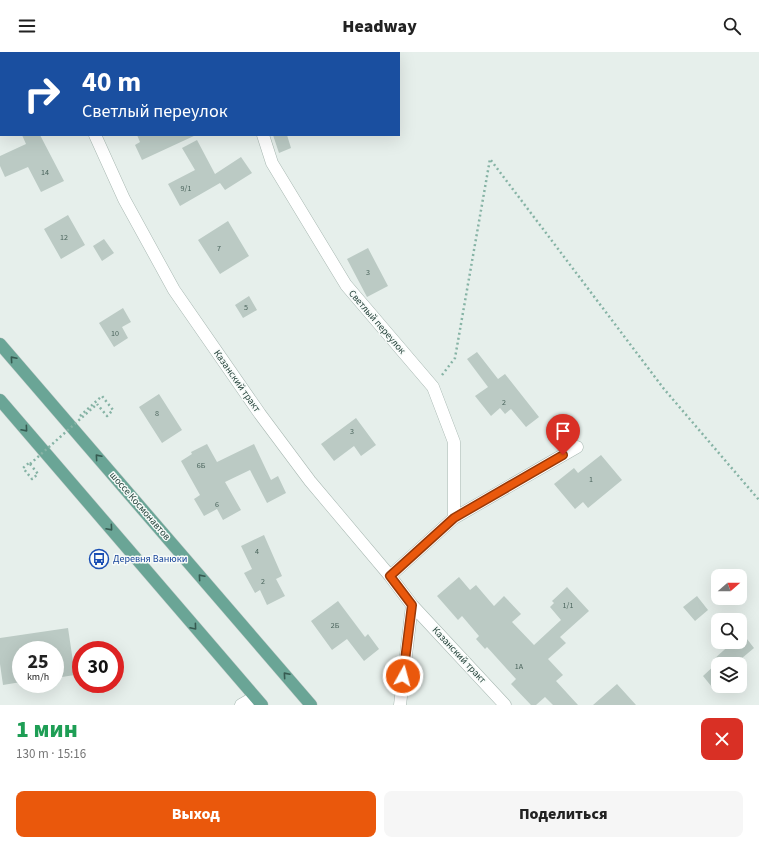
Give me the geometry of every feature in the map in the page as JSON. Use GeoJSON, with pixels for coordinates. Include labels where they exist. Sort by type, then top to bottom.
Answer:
{"type":"FeatureCollection","features":[{"type":"Feature","properties":{"kind":"main road","name":"шоссе Космонавтов"},"geometry":{"type":"LineString","coordinates":[[0,344],[311,705]]}},
{"type":"Feature","properties":{"kind":"main road"},"geometry":{"type":"LineString","coordinates":[[0,400],[258,701]]}},
{"type":"Feature","properties":{"kind":"street","name":"Казанский тракт"},"geometry":{"type":"LineString","coordinates":[[95,136],[124,198],[174,290],[260,414],[310,481],[390,576],[412,605],[505,705]]}},
{"type":"Feature","properties":{"kind":"street","name":"Светлый переулок"},"geometry":{"type":"LineString","coordinates":[[263,136],[272,163],[346,285],[433,387],[454,442],[454,518]]}},
{"type":"Feature","properties":{"kind":"street"},"geometry":{"type":"LineString","coordinates":[[390,576],[454,518],[577,447]]}},
{"type":"Feature","properties":{"kind":"street"},"geometry":{"type":"LineString","coordinates":[[402,705],[412,605]]}},
{"type":"Feature","properties":{"kind":"street"},"geometry":{"type":"LineString","coordinates":[[241,705],[258,701]]}},
{"type":"Feature","properties":{"kind":"path"},"geometry":{"type":"LineString","coordinates":[[433,387],[455,358],[490,159],[664,389],[759,500]]}},
{"type":"Feature","properties":{"kind":"path"},"geometry":{"type":"LineString","coordinates":[[30,463],[38,474],[32,479],[23,468],[97,404],[107,416],[113,410],[102,396],[77,419]]}},
{"type":"Feature","properties":{"kind":"building"},"geometry":{"type":"Polygon","coordinates":[[[22,136],[41,136],[64,181],[41,192],[28,167],[5,177],[0,166],[0,156],[26,144],[22,136]]]}},
{"type":"Feature","properties":{"kind":"building"},"geometry":{"type":"Polygon","coordinates":[[[137,136],[194,136],[142,160],[135,145],[140,142],[137,136]]]}},
{"type":"Feature","properties":{"kind":"building"},"geometry":{"type":"Polygon","coordinates":[[[273,136],[287,136],[291,148],[279,153],[273,136]]]}},
{"type":"Feature","properties":{"kind":"building"},"geometry":{"type":"Polygon","coordinates":[[[197,140],[215,174],[241,157],[252,173],[225,190],[220,183],[180,206],[168,184],[195,170],[182,148],[197,140]]]}},
{"type":"Feature","properties":{"kind":"building"},"geometry":{"type":"Polygon","coordinates":[[[68,215],[85,245],[61,259],[44,229],[68,215]]]}},
{"type":"Feature","properties":{"kind":"building"},"geometry":{"type":"Polygon","coordinates":[[[228,221],[249,256],[220,274],[198,240],[228,221]]]}},
{"type":"Feature","properties":{"kind":"building"},"geometry":{"type":"Polygon","coordinates":[[[104,239],[114,253],[102,261],[93,246],[104,239]]]}},
{"type":"Feature","properties":{"kind":"building"},"geometry":{"type":"Polygon","coordinates":[[[368,248],[388,286],[367,297],[347,259],[368,248]]]}},
{"type":"Feature","properties":{"kind":"building"},"geometry":{"type":"Polygon","coordinates":[[[249,296],[257,310],[243,318],[235,305],[249,296]]]}},
{"type":"Feature","properties":{"kind":"building"},"geometry":{"type":"Polygon","coordinates":[[[123,308],[131,322],[122,327],[128,338],[114,347],[99,323],[123,308]]]}},
{"type":"Feature","properties":{"kind":"building"},"geometry":{"type":"Polygon","coordinates":[[[477,352],[498,379],[505,374],[539,417],[526,427],[511,409],[505,414],[500,408],[491,416],[475,396],[488,387],[467,359],[477,352]]]}},
{"type":"Feature","properties":{"kind":"building"},"geometry":{"type":"Polygon","coordinates":[[[159,394],[182,430],[162,443],[139,407],[159,394]]]}},
{"type":"Feature","properties":{"kind":"building"},"geometry":{"type":"Polygon","coordinates":[[[356,418],[376,445],[361,456],[354,446],[334,461],[321,444],[356,418]]]}},
{"type":"Feature","properties":{"kind":"building"},"geometry":{"type":"Polygon","coordinates":[[[207,444],[217,462],[254,444],[271,480],[278,476],[286,493],[267,503],[250,470],[225,482],[241,510],[223,520],[217,509],[204,516],[194,499],[200,495],[181,461],[192,454],[191,452],[207,444]]]}},
{"type":"Feature","properties":{"kind":"building"},"geometry":{"type":"Polygon","coordinates":[[[601,455],[622,480],[588,508],[583,502],[575,509],[554,484],[574,468],[578,473],[601,455]]]}},
{"type":"Feature","properties":{"kind":"building"},"geometry":{"type":"Polygon","coordinates":[[[264,535],[282,576],[276,579],[285,596],[267,605],[260,590],[255,593],[244,573],[252,569],[241,546],[264,535]]]}},
{"type":"Feature","properties":{"kind":"building"},"geometry":{"type":"Polygon","coordinates":[[[459,577],[470,590],[476,585],[494,606],[504,596],[521,614],[512,622],[534,645],[561,620],[550,607],[554,603],[552,601],[567,587],[589,611],[560,637],[566,643],[548,659],[563,675],[556,681],[578,705],[553,705],[545,697],[536,705],[531,705],[511,684],[516,679],[487,647],[485,649],[476,639],[479,636],[462,616],[458,620],[437,596],[459,577]]]}},
{"type":"Feature","properties":{"kind":"building"},"geometry":{"type":"Polygon","coordinates":[[[697,596],[708,610],[695,621],[683,607],[697,596]]]}},
{"type":"Feature","properties":{"kind":"building"},"geometry":{"type":"Polygon","coordinates":[[[338,601],[365,637],[368,634],[379,649],[364,661],[347,639],[332,650],[311,621],[338,601]]]}},
{"type":"Feature","properties":{"kind":"building"},"geometry":{"type":"Polygon","coordinates":[[[68,628],[72,655],[72,675],[64,677],[64,641],[12,641],[12,684],[3,685],[0,664],[0,638],[68,628]]]}},
{"type":"Feature","properties":{"kind":"building"},"geometry":{"type":"Polygon","coordinates":[[[747,639],[754,648],[743,657],[716,657],[725,649],[747,649],[747,639]]]}},
{"type":"Feature","properties":{"kind":"building"},"geometry":{"type":"Polygon","coordinates":[[[711,669],[711,686],[703,676],[711,669]]]}},
{"type":"Feature","properties":{"kind":"building"},"geometry":{"type":"Polygon","coordinates":[[[617,684],[636,705],[593,705],[617,684]]]}},
{"type":"Feature","properties":{"kind":"place","name":"Деревня Ванюки"},"geometry":{"type":"Point","coordinates":[99,559]}},
{"type":"Feature","properties":{"kind":"route"},"geometry":{"type":"LineString","coordinates":[[403,676],[412,605],[390,576],[454,518],[563,455]]}}]}
